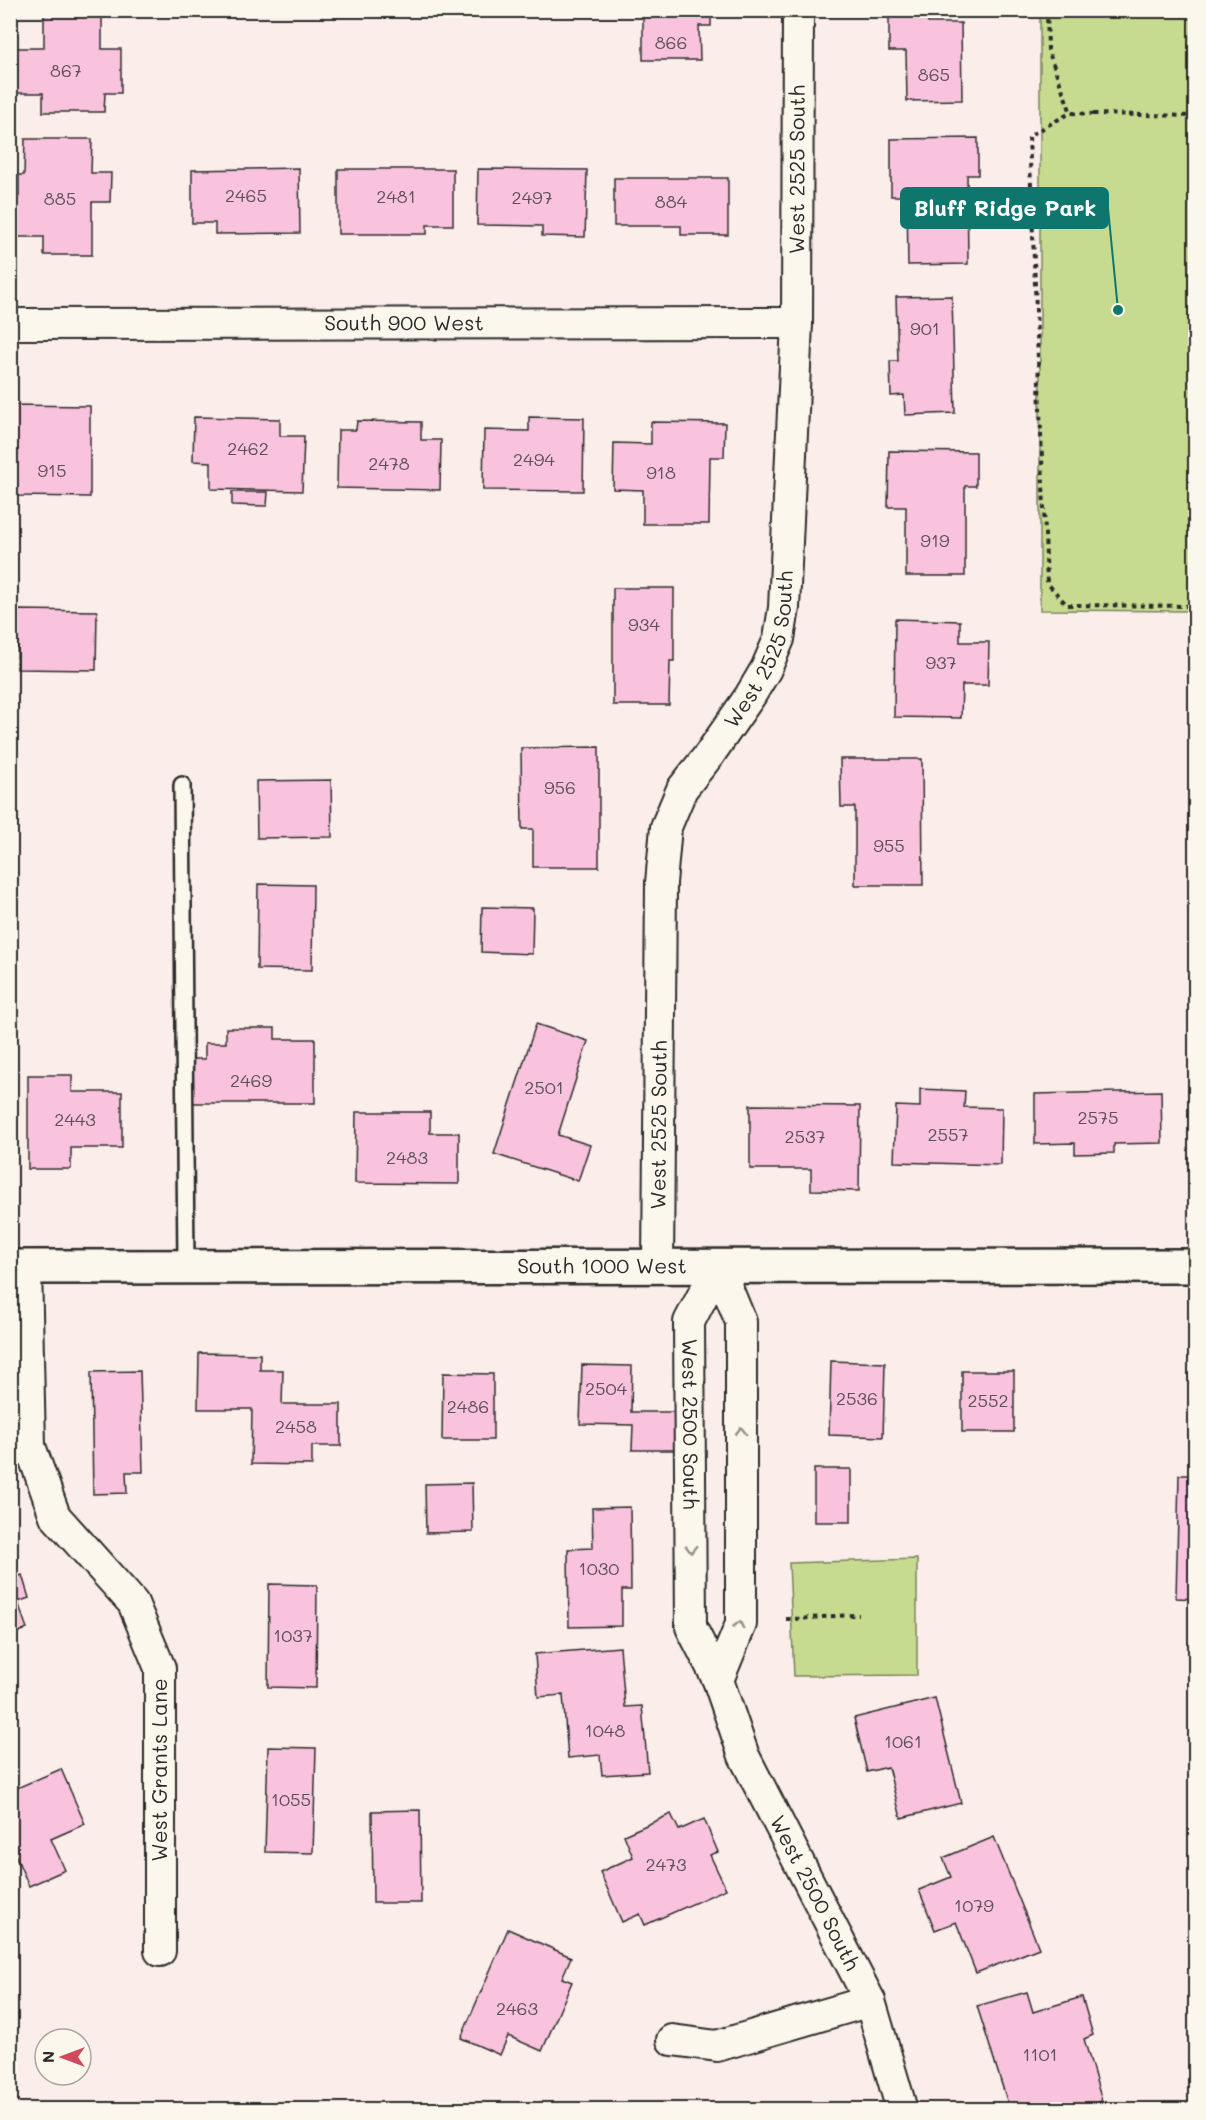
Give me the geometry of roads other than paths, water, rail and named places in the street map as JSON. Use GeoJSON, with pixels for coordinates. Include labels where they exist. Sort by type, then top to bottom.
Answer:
{"type":"FeatureCollection","features":[{"type":"Feature","properties":{"kind":"main road","name":"South 1000 West"},"geometry":{"type":"LineString","coordinates":[[18,1267],[1196,1266]]}},
{"type":"Feature","properties":{"kind":"street","name":"West 2525 South"},"geometry":{"type":"LineString","coordinates":[[658,1266],[661,883],[666,827],[682,789],[709,755],[766,669],[779,639],[784,608],[797,323],[798,10]]}},
{"type":"Feature","properties":{"kind":"street","name":"South 900 West"},"geometry":{"type":"LineString","coordinates":[[10,324],[797,323]]}},
{"type":"Feature","properties":{"kind":"street","name":"West 2500 South"},"geometry":{"type":"LineString","coordinates":[[718,1266],[689,1322],[691,1627],[718,1680],[744,1756],[870,2001],[902,2109]]}},
{"type":"Feature","properties":{"kind":"street"},"geometry":{"type":"LineString","coordinates":[[718,1266],[741,1322],[741,1624],[718,1680]]}},
{"type":"Feature","properties":{"kind":"street","name":"West Grants Lane"},"geometry":{"type":"LineString","coordinates":[[18,1267],[30,1446],[55,1516],[133,1603],[160,1668],[160,1951]]}},
{"type":"Feature","properties":{"kind":"street"},"geometry":{"type":"LineString","coordinates":[[672,2040],[717,2046],[870,2001]]}},
{"type":"Feature","properties":{"kind":"lane"},"geometry":{"type":"LineString","coordinates":[[182,785],[186,1267]]}},
{"type":"Feature","properties":{"kind":"place","name":"Bluff Ridge Park"},"geometry":{"type":"Point","coordinates":[1118,310]}}]}
